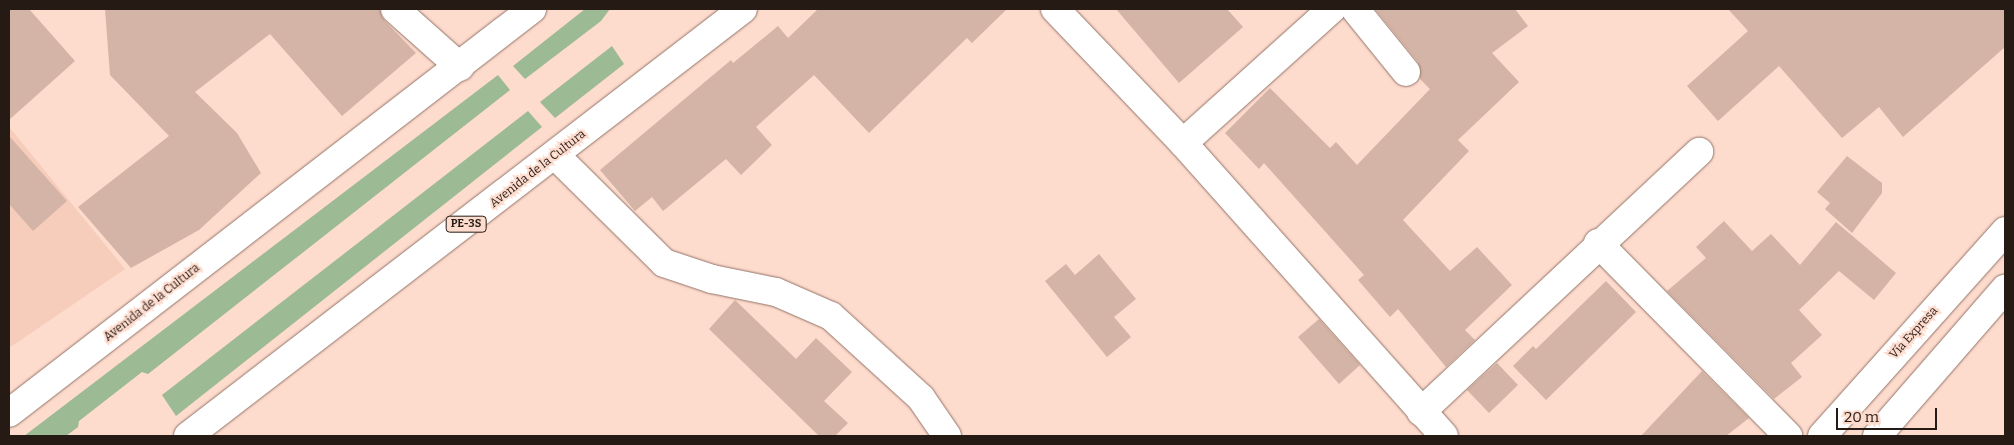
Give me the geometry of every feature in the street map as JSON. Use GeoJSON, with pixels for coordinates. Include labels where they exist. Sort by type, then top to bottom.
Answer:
{"type":"FeatureCollection","features":[{"type":"Feature","properties":{"kind":"main road"},"geometry":{"type":"LineString","coordinates":[[395,9],[460,67]]}},
{"type":"Feature","properties":{"kind":"main road","name":"Avenida de la Cultura"},"geometry":{"type":"LineString","coordinates":[[9,413],[460,67],[532,9]]}},
{"type":"Feature","properties":{"kind":"main road","name":"Avenida de la Cultura"},"geometry":{"type":"LineString","coordinates":[[188,436],[556,156],[743,9]]}},
{"type":"Feature","properties":{"kind":"main road"},"geometry":{"type":"LineString","coordinates":[[1055,9],[1182,143],[1444,436]]}},
{"type":"Feature","properties":{"kind":"main road"},"geometry":{"type":"LineString","coordinates":[[1182,143],[1332,9]]}},
{"type":"Feature","properties":{"kind":"main road"},"geometry":{"type":"LineString","coordinates":[[1355,9],[1406,72]]}},
{"type":"Feature","properties":{"kind":"main road"},"geometry":{"type":"LineString","coordinates":[[1421,412],[1598,243],[1700,152]]}},
{"type":"Feature","properties":{"kind":"main road"},"geometry":{"type":"LineString","coordinates":[[556,156],[664,263],[712,280],[776,292],[831,316],[920,398],[947,436]]}},
{"type":"Feature","properties":{"kind":"main road","name":"Vía Expresa"},"geometry":{"type":"LineString","coordinates":[[1822,436],[2005,231]]}},
{"type":"Feature","properties":{"kind":"main road"},"geometry":{"type":"LineString","coordinates":[[1598,243],[1788,436]]}},
{"type":"Feature","properties":{"kind":"main road"},"geometry":{"type":"LineString","coordinates":[[1876,436],[2005,288]]}},
{"type":"Feature","properties":{"kind":"shaded area"},"geometry":{"type":"Polygon","coordinates":[[[9,127],[125,269],[9,348],[9,127]]]}},
{"type":"Feature","properties":{"kind":"green space"},"geometry":{"type":"Polygon","coordinates":[[[585,9],[610,9],[601,21],[525,79],[513,66],[585,9]]]}},
{"type":"Feature","properties":{"kind":"green space"},"geometry":{"type":"Polygon","coordinates":[[[612,46],[624,64],[555,118],[540,102],[612,46]]]}},
{"type":"Feature","properties":{"kind":"green space"},"geometry":{"type":"Polygon","coordinates":[[[498,75],[510,90],[148,374],[142,372],[79,421],[78,427],[66,436],[24,436],[498,75]]]}},
{"type":"Feature","properties":{"kind":"green space"},"geometry":{"type":"Polygon","coordinates":[[[528,111],[542,127],[176,416],[162,395],[528,111]]]}},
{"type":"Feature","properties":{"kind":"building"},"geometry":{"type":"Polygon","coordinates":[[[9,9],[29,9],[75,61],[9,120],[9,9]]]}},
{"type":"Feature","properties":{"kind":"building"},"geometry":{"type":"Polygon","coordinates":[[[105,9],[380,9],[384,20],[416,53],[342,116],[270,34],[195,92],[237,133],[261,173],[199,230],[131,268],[78,207],[169,136],[110,75],[105,9]]]}},
{"type":"Feature","properties":{"kind":"building"},"geometry":{"type":"Polygon","coordinates":[[[818,9],[1007,9],[972,43],[967,38],[869,133],[814,75],[756,127],[772,145],[741,175],[726,159],[663,211],[652,197],[635,211],[600,170],[731,60],[733,63],[778,26],[788,38],[818,9]]]}},
{"type":"Feature","properties":{"kind":"building"},"geometry":{"type":"Polygon","coordinates":[[[1116,9],[1227,9],[1243,27],[1179,83],[1116,9]]]}},
{"type":"Feature","properties":{"kind":"building"},"geometry":{"type":"Polygon","coordinates":[[[1375,9],[1515,9],[1528,26],[1492,53],[1519,82],[1458,140],[1469,151],[1403,220],[1450,271],[1477,247],[1512,285],[1465,330],[1475,340],[1446,367],[1398,309],[1390,317],[1358,280],[1364,275],[1264,163],[1259,169],[1225,133],[1270,88],[1330,148],[1336,142],[1357,165],[1430,89],[1420,79],[1418,62],[1375,9]]]}},
{"type":"Feature","properties":{"kind":"building"},"geometry":{"type":"Polygon","coordinates":[[[1728,9],[2005,9],[2005,47],[1903,137],[1879,107],[1842,138],[1779,66],[1718,121],[1687,86],[1748,31],[1728,9]]]}},
{"type":"Feature","properties":{"kind":"building"},"geometry":{"type":"Polygon","coordinates":[[[9,136],[67,201],[33,231],[9,204],[9,136]]]}},
{"type":"Feature","properties":{"kind":"building"},"geometry":{"type":"Polygon","coordinates":[[[1847,156],[1882,183],[1882,193],[1852,233],[1825,209],[1830,203],[1817,192],[1847,156]]]}},
{"type":"Feature","properties":{"kind":"building"},"geometry":{"type":"Polygon","coordinates":[[[1724,221],[1752,251],[1771,234],[1800,265],[1836,222],[1896,273],[1874,300],[1839,271],[1799,310],[1822,335],[1791,363],[1802,377],[1774,399],[1667,291],[1706,258],[1696,247],[1724,221]]]}},
{"type":"Feature","properties":{"kind":"building"},"geometry":{"type":"Polygon","coordinates":[[[1099,254],[1136,299],[1114,317],[1131,337],[1107,357],[1045,281],[1066,264],[1075,275],[1099,254]]]}},
{"type":"Feature","properties":{"kind":"building"},"geometry":{"type":"Polygon","coordinates":[[[1606,281],[1636,312],[1546,400],[1513,366],[1533,346],[1536,349],[1606,281]]]}},
{"type":"Feature","properties":{"kind":"building"},"geometry":{"type":"Polygon","coordinates":[[[735,300],[796,359],[816,338],[852,372],[824,401],[848,423],[835,436],[819,436],[709,329],[735,300]]]}},
{"type":"Feature","properties":{"kind":"building"},"geometry":{"type":"Polygon","coordinates":[[[1319,319],[1360,365],[1339,384],[1298,337],[1319,319]]]}},
{"type":"Feature","properties":{"kind":"building"},"geometry":{"type":"Polygon","coordinates":[[[1497,363],[1518,385],[1489,413],[1467,390],[1497,363]]]}},
{"type":"Feature","properties":{"kind":"building"},"geometry":{"type":"Polygon","coordinates":[[[1702,371],[1749,418],[1726,436],[1641,436],[1702,371]]]}}]}
